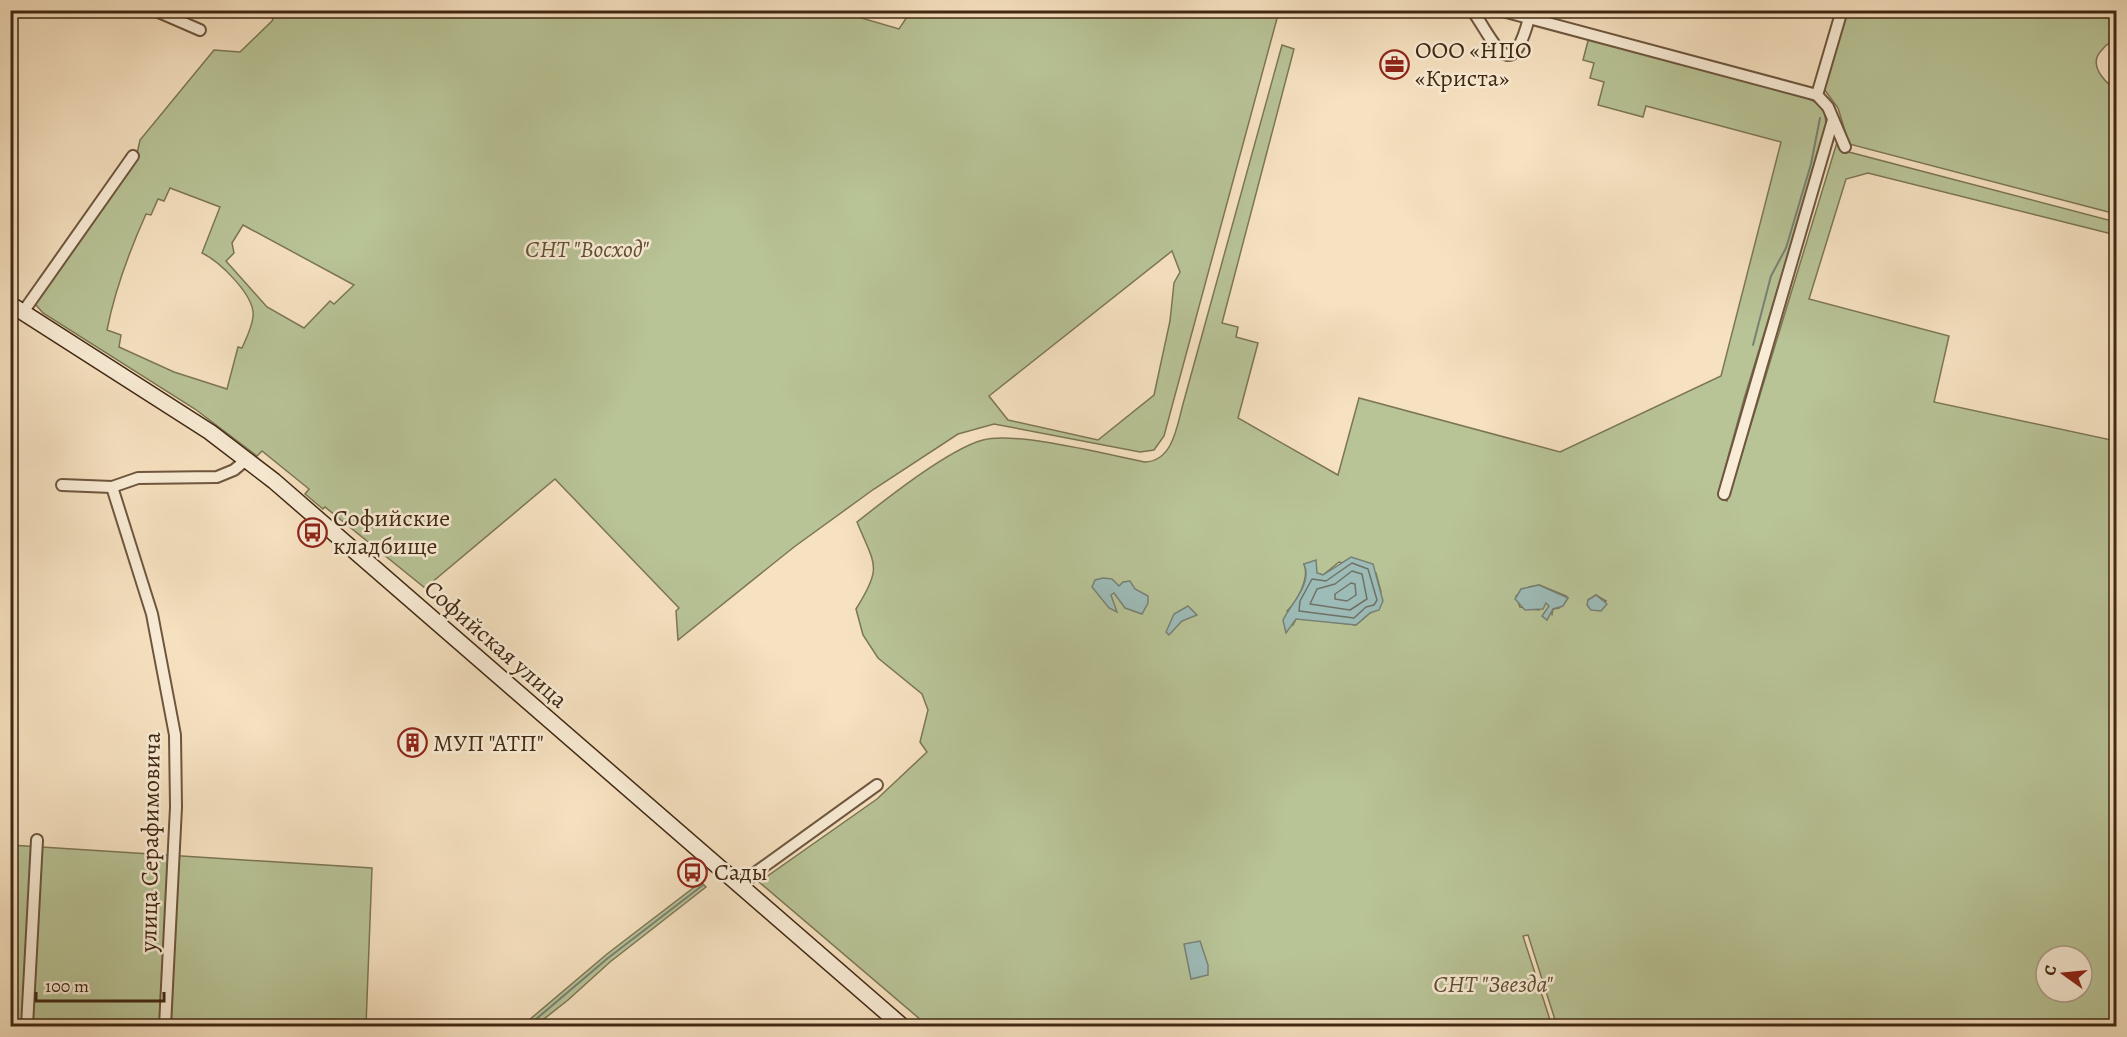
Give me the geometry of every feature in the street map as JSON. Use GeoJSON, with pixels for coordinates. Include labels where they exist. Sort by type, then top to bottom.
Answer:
{"type":"FeatureCollection","features":[{"type":"Feature","properties":{"kind":"main road","name":"Софийская улица"},"geometry":{"type":"LineString","coordinates":[[17,308],[210,432],[246,460],[315,516],[902,1026]]}},
{"type":"Feature","properties":{"kind":"street"},"geometry":{"type":"LineString","coordinates":[[154,10],[200,30]]}},
{"type":"Feature","properties":{"kind":"street"},"geometry":{"type":"LineString","coordinates":[[1472,10],[1494,48],[1504,53],[1515,52],[1519,48],[1529,18]]}},
{"type":"Feature","properties":{"kind":"street"},"geometry":{"type":"LineString","coordinates":[[1499,10],[1816,95],[1826,102],[1845,147]]}},
{"type":"Feature","properties":{"kind":"street"},"geometry":{"type":"LineString","coordinates":[[1816,95],[1842,10]]}},
{"type":"Feature","properties":{"kind":"street"},"geometry":{"type":"LineString","coordinates":[[1724,494],[1833,120]]}},
{"type":"Feature","properties":{"kind":"street"},"geometry":{"type":"LineString","coordinates":[[17,308],[133,156]]}},
{"type":"Feature","properties":{"kind":"street"},"geometry":{"type":"LineString","coordinates":[[62,485],[112,487],[138,478],[217,477],[234,470],[246,460]]}},
{"type":"Feature","properties":{"kind":"street","name":"улица Серафимовича"},"geometry":{"type":"LineString","coordinates":[[112,487],[152,614],[175,735],[176,807],[165,1026]]}},
{"type":"Feature","properties":{"kind":"street"},"geometry":{"type":"LineString","coordinates":[[741,887],[752,875],[877,785]]}},
{"type":"Feature","properties":{"kind":"street"},"geometry":{"type":"LineString","coordinates":[[27,1026],[37,840]]}},
{"type":"Feature","properties":{"kind":"green space","name":"СНТ \"Восход\""},"geometry":{"type":"Polygon","coordinates":[[[834,10],[899,29],[911,11],[1279,11],[1164,436],[1154,450],[1140,452],[994,424],[958,434],[874,489],[794,547],[678,640],[676,611],[679,608],[555,479],[425,588],[325,507],[323,509],[305,494],[309,489],[262,451],[257,456],[195,409],[43,313],[35,304],[136,158],[140,140],[214,50],[240,52],[272,21],[276,11],[834,10]],[[170,188],[164,201],[158,199],[151,215],[146,214],[123,271],[107,330],[121,335],[119,347],[174,372],[227,389],[238,347],[242,348],[253,317],[249,299],[243,290],[218,263],[202,253],[220,207],[170,188]],[[243,225],[232,243],[234,253],[226,261],[267,307],[304,328],[330,301],[334,304],[354,285],[243,225]],[[1172,251],[989,396],[1008,420],[1098,440],[1154,395],[1170,321],[1174,283],[1180,272],[1172,251]]]}},
{"type":"Feature","properties":{"kind":"green space"},"geometry":{"type":"Polygon","coordinates":[[[1846,11],[2116,11],[2116,41],[2104,47],[2097,56],[2096,62],[2099,72],[2116,90],[2116,214],[1849,144],[1838,108],[1824,89],[1846,11]]]}},
{"type":"Feature","properties":{"kind":"green space","name":"СНТ \"Звезда\""},"geometry":{"type":"Polygon","coordinates":[[[1589,37],[1802,96],[1815,102],[1825,114],[1825,135],[1744,399],[1719,490],[1721,499],[1727,501],[1838,139],[1845,151],[2116,222],[2116,235],[1868,173],[1846,179],[1809,299],[1949,336],[1934,402],[2116,441],[2116,1026],[1557,1026],[1528,935],[1523,936],[1552,1026],[928,1026],[759,882],[877,799],[927,752],[920,742],[928,710],[922,694],[878,658],[863,635],[856,609],[870,583],[873,566],[857,522],[936,464],[953,453],[983,440],[998,438],[1039,441],[1145,462],[1162,456],[1176,432],[1282,45],[1294,49],[1222,323],[1238,327],[1236,337],[1258,343],[1238,418],[1338,475],[1359,398],[1560,452],[1721,376],[1781,142],[1646,106],[1643,117],[1598,105],[1604,82],[1590,78],[1594,63],[1583,60],[1589,37]],[[1339,562],[1323,575],[1317,573],[1315,568],[1304,564],[1305,576],[1302,589],[1287,611],[1293,625],[1296,619],[1304,618],[1356,625],[1370,613],[1381,592],[1376,573],[1339,562]],[[1539,585],[1529,587],[1516,596],[1520,607],[1539,610],[1546,603],[1552,614],[1553,609],[1559,608],[1568,598],[1566,596],[1539,585]],[[1596,595],[1588,600],[1593,610],[1606,601],[1596,595]]]}},
{"type":"Feature","properties":{"kind":"green space"},"geometry":{"type":"Polygon","coordinates":[[[10,845],[372,868],[366,1026],[11,1026],[10,845]]]}},
{"type":"Feature","properties":{"kind":"green space"},"geometry":{"type":"Polygon","coordinates":[[[701,882],[706,887],[610,962],[568,1000],[535,1026],[522,1026],[607,954],[701,882]]]}},
{"type":"Feature","properties":{"kind":"water"},"geometry":{"type":"Polygon","coordinates":[[[1351,557],[1373,564],[1383,601],[1379,610],[1370,613],[1356,625],[1296,619],[1286,633],[1283,620],[1306,579],[1304,564],[1316,560],[1317,573],[1323,575],[1351,557]]]}},
{"type":"Feature","properties":{"kind":"water"},"geometry":{"type":"Polygon","coordinates":[[[1112,579],[1119,586],[1123,582],[1130,581],[1135,589],[1148,596],[1148,603],[1142,614],[1125,608],[1114,593],[1111,595],[1117,612],[1109,608],[1092,587],[1095,580],[1112,579]]]}},
{"type":"Feature","properties":{"kind":"water"},"geometry":{"type":"Polygon","coordinates":[[[1539,585],[1568,598],[1563,606],[1553,609],[1547,620],[1542,616],[1549,606],[1546,603],[1543,609],[1525,610],[1515,599],[1521,589],[1539,585]]]}},
{"type":"Feature","properties":{"kind":"water"},"geometry":{"type":"Polygon","coordinates":[[[1596,595],[1607,604],[1601,611],[1591,610],[1587,605],[1588,600],[1596,595]]]}},
{"type":"Feature","properties":{"kind":"water"},"geometry":{"type":"Polygon","coordinates":[[[1188,606],[1197,615],[1182,621],[1169,635],[1166,632],[1174,614],[1188,606]]]}},
{"type":"Feature","properties":{"kind":"water"},"geometry":{"type":"Polygon","coordinates":[[[1200,941],[1208,965],[1208,975],[1191,979],[1184,944],[1200,941]]]}},
{"type":"Feature","properties":{"kind":"waterway"},"geometry":{"type":"LineString","coordinates":[[1753,345],[1771,276],[1786,248],[1811,164],[1820,118]]}},
{"type":"Feature","properties":{"kind":"waterway"},"geometry":{"type":"LineString","coordinates":[[528,1026],[608,958],[703,885]]}},
{"type":"Feature","properties":{"kind":"place","name":"ООО «НПО «Криста»"},"geometry":{"type":"Point","coordinates":[1394,64]}},
{"type":"Feature","properties":{"kind":"place","name":"Софийские кладбище"},"geometry":{"type":"Point","coordinates":[312,532]}},
{"type":"Feature","properties":{"kind":"place","name":"МУП \"АТП\""},"geometry":{"type":"Point","coordinates":[412,743]}},
{"type":"Feature","properties":{"kind":"place","name":"Сады"},"geometry":{"type":"Point","coordinates":[693,872]}}]}
